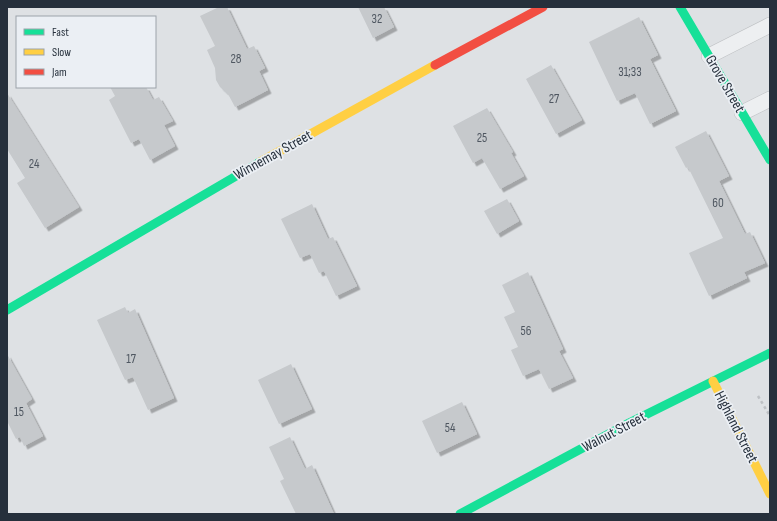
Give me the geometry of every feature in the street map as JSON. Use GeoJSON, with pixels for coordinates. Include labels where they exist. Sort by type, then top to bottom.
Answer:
{"type":"FeatureCollection","features":[{"type":"Feature","properties":{"kind":"street","name":"Winnemay Street"},"geometry":{"type":"LineString","coordinates":[[7,310],[165,216],[416,75],[543,7]]}},
{"type":"Feature","properties":{"kind":"street","name":"Grove Street"},"geometry":{"type":"LineString","coordinates":[[680,7],[770,160]]}},
{"type":"Feature","properties":{"kind":"street","name":"Walnut Street"},"geometry":{"type":"LineString","coordinates":[[460,514],[629,423],[770,354]]}},
{"type":"Feature","properties":{"kind":"street","name":"Highland Street"},"geometry":{"type":"LineString","coordinates":[[713,381],[770,494]]}},
{"type":"Feature","properties":{"kind":"lane"},"geometry":{"type":"LineString","coordinates":[[709,56],[770,25]]}},
{"type":"Feature","properties":{"kind":"lane"},"geometry":{"type":"LineString","coordinates":[[742,113],[770,100]]}},
{"type":"Feature","properties":{"kind":"path"},"geometry":{"type":"LineString","coordinates":[[758,396],[770,416]]}},
{"type":"Feature","properties":{"kind":"building"},"geometry":{"type":"Polygon","coordinates":[[[219,7],[227,7],[247,49],[254,46],[265,68],[259,71],[268,90],[235,107],[228,94],[220,87],[216,80],[215,68],[207,50],[215,46],[200,16],[219,7]]]}},
{"type":"Feature","properties":{"kind":"building"},"geometry":{"type":"Polygon","coordinates":[[[358,7],[384,7],[394,27],[373,38],[358,7]]]}},
{"type":"Feature","properties":{"kind":"building"},"geometry":{"type":"Polygon","coordinates":[[[639,17],[658,55],[650,59],[676,111],[650,124],[635,93],[617,101],[589,42],[639,17]]]}},
{"type":"Feature","properties":{"kind":"building"},"geometry":{"type":"Polygon","coordinates":[[[551,65],[582,120],[556,134],[526,79],[551,65]]]}},
{"type":"Feature","properties":{"kind":"building"},"geometry":{"type":"Polygon","coordinates":[[[111,88],[147,88],[153,100],[159,97],[173,121],[164,125],[175,146],[150,160],[139,139],[131,143],[109,100],[115,96],[111,88]]]}},
{"type":"Feature","properties":{"kind":"building"},"geometry":{"type":"Polygon","coordinates":[[[7,93],[79,207],[45,228],[17,183],[25,178],[7,149],[7,93]]]}},
{"type":"Feature","properties":{"kind":"building"},"geometry":{"type":"Polygon","coordinates":[[[487,108],[513,152],[511,153],[524,176],[500,189],[482,158],[473,163],[453,126],[487,108]]]}},
{"type":"Feature","properties":{"kind":"building"},"geometry":{"type":"Polygon","coordinates":[[[706,131],[729,176],[719,181],[745,234],[750,232],[765,263],[744,272],[747,278],[709,296],[689,253],[723,238],[688,167],[686,168],[675,147],[706,131]]]}},
{"type":"Feature","properties":{"kind":"building"},"geometry":{"type":"Polygon","coordinates":[[[507,199],[519,221],[497,234],[484,211],[507,199]]]}},
{"type":"Feature","properties":{"kind":"building"},"geometry":{"type":"Polygon","coordinates":[[[312,204],[328,239],[333,237],[357,286],[336,296],[324,271],[319,273],[310,254],[300,258],[281,219],[312,204]]]}},
{"type":"Feature","properties":{"kind":"building"},"geometry":{"type":"Polygon","coordinates":[[[528,272],[563,349],[559,351],[573,378],[549,389],[539,369],[523,376],[511,350],[518,347],[504,317],[515,312],[502,285],[528,272]]]}},
{"type":"Feature","properties":{"kind":"building"},"geometry":{"type":"Polygon","coordinates":[[[125,307],[128,313],[135,309],[174,398],[148,410],[133,377],[125,380],[97,320],[125,307]]]}},
{"type":"Feature","properties":{"kind":"building"},"geometry":{"type":"Polygon","coordinates":[[[7,354],[32,399],[26,403],[43,436],[24,446],[20,437],[16,439],[7,421],[7,354]]]}},
{"type":"Feature","properties":{"kind":"building"},"geometry":{"type":"Polygon","coordinates":[[[291,364],[312,409],[279,424],[258,380],[291,364]]]}},
{"type":"Feature","properties":{"kind":"building"},"geometry":{"type":"Polygon","coordinates":[[[462,402],[477,434],[437,453],[422,421],[462,402]]]}},
{"type":"Feature","properties":{"kind":"building"},"geometry":{"type":"Polygon","coordinates":[[[290,437],[305,469],[312,465],[334,514],[296,514],[280,481],[284,479],[269,447],[290,437]]]}},
{"type":"Feature","properties":{"kind":"traffic: fast"},"geometry":{"type":"LineString","coordinates":[[680,7],[770,160]]}},
{"type":"Feature","properties":{"kind":"traffic: fast"},"geometry":{"type":"LineString","coordinates":[[7,310],[260,162]]}},
{"type":"Feature","properties":{"kind":"traffic: fast"},"geometry":{"type":"LineString","coordinates":[[460,514],[629,423],[770,353]]}},
{"type":"Feature","properties":{"kind":"traffic: slow"},"geometry":{"type":"LineString","coordinates":[[260,162],[435,65]]}},
{"type":"Feature","properties":{"kind":"traffic: slow"},"geometry":{"type":"LineString","coordinates":[[713,381],[770,494]]}},
{"type":"Feature","properties":{"kind":"traffic: jam"},"geometry":{"type":"LineString","coordinates":[[435,65],[543,7]]}}]}
